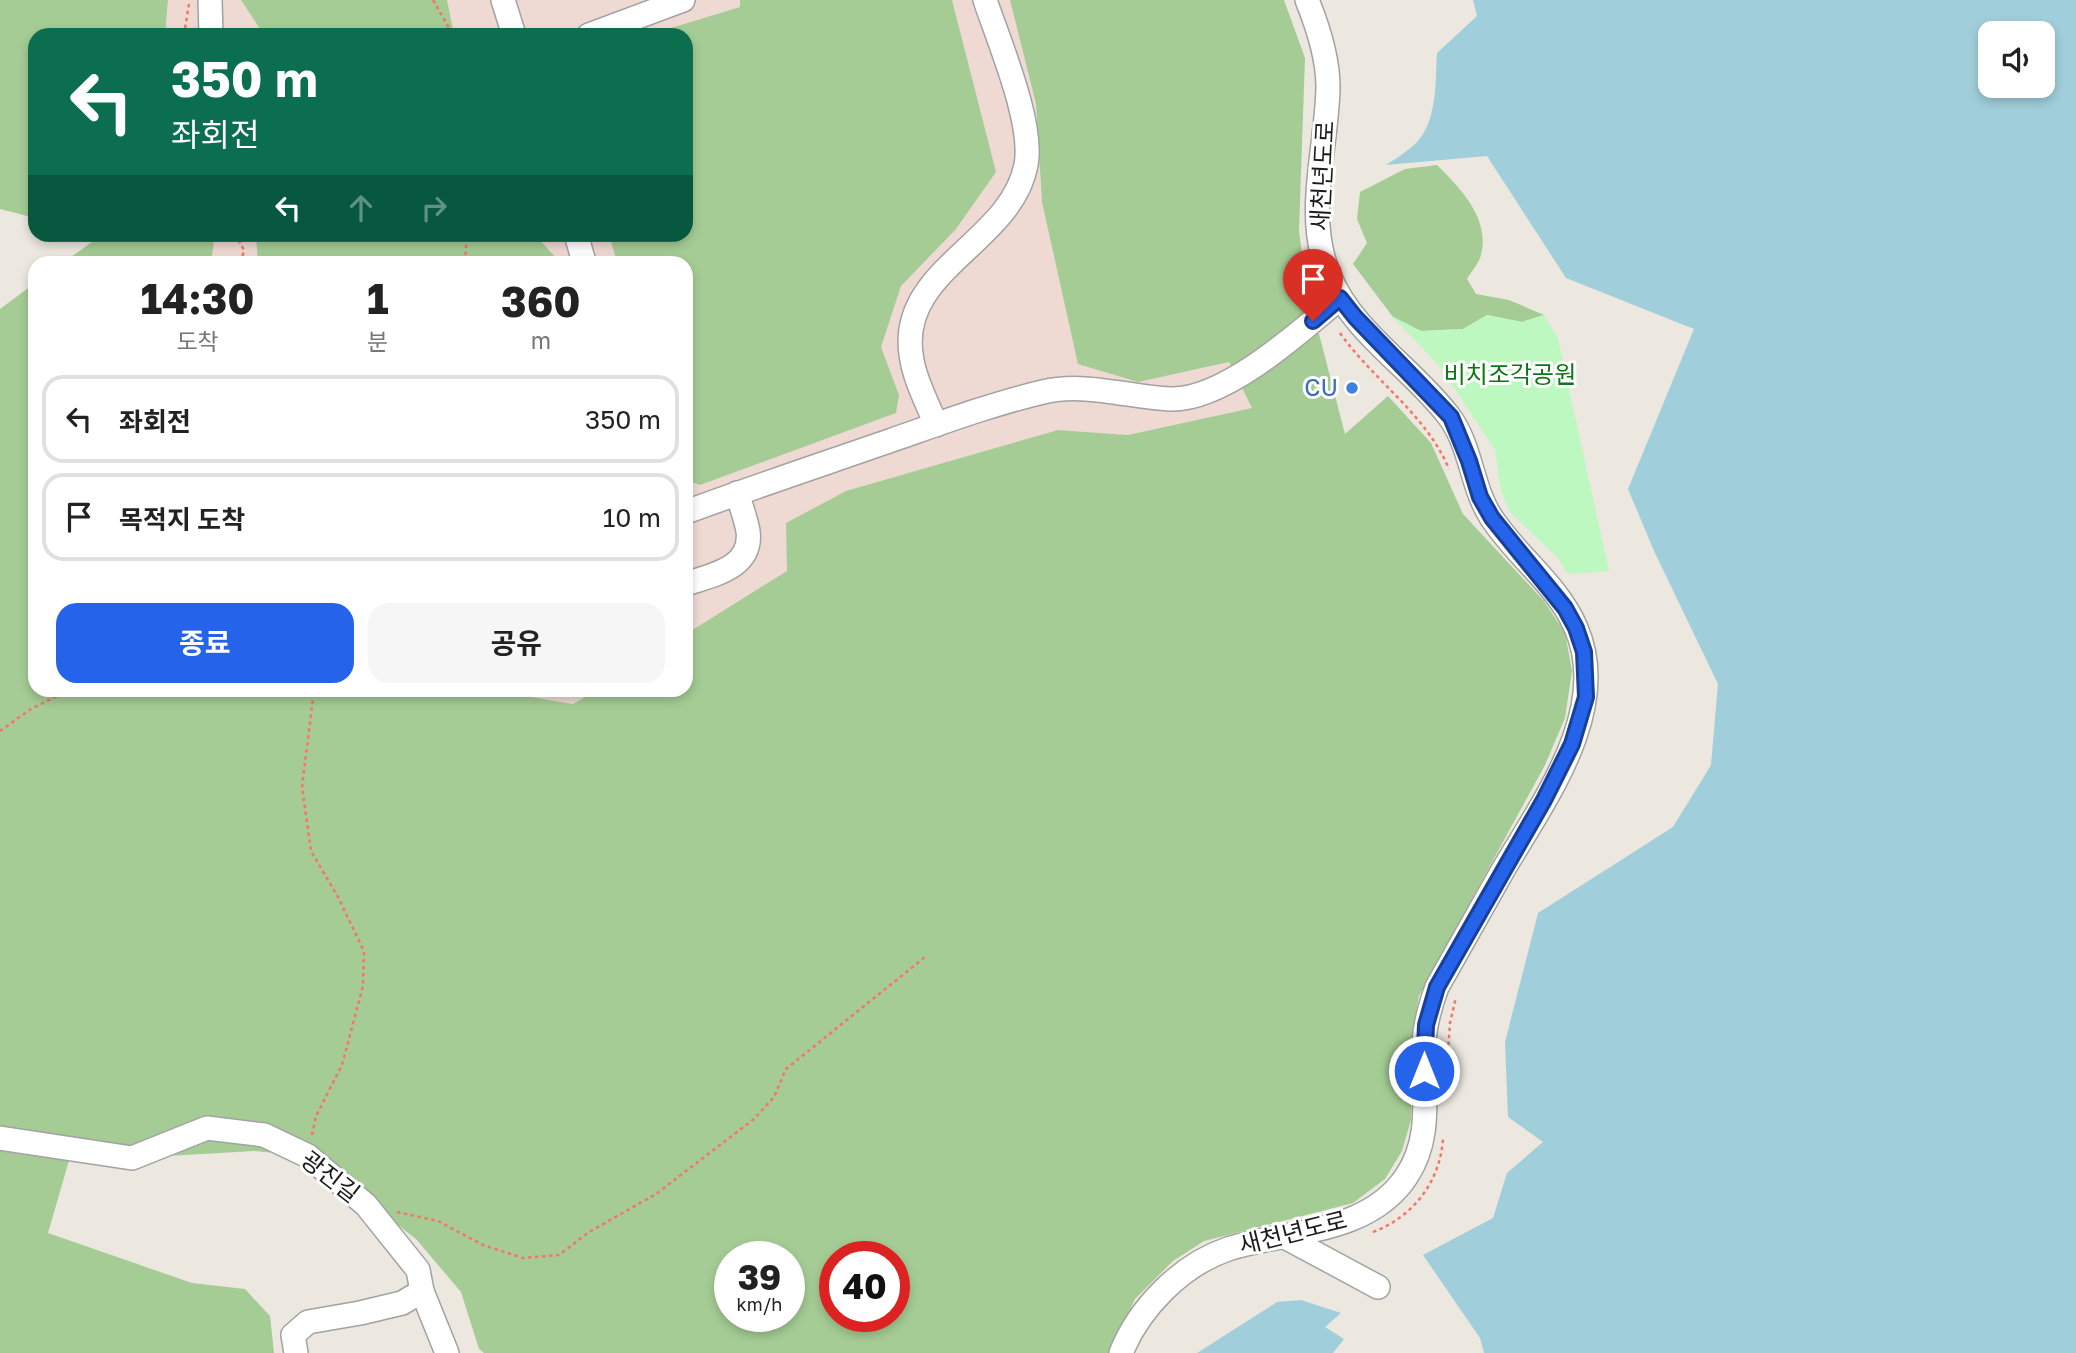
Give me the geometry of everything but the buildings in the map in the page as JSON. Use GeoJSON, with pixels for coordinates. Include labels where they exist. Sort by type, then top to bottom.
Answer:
{"type":"FeatureCollection","features":[{"type":"Feature","properties":{"kind":"street"},"geometry":{"type":"LineString","coordinates":[[210,0],[211,28]]}},
{"type":"Feature","properties":{"kind":"street"},"geometry":{"type":"LineString","coordinates":[[608,28],[683,0]]}},
{"type":"Feature","properties":{"kind":"street"},"geometry":{"type":"LineString","coordinates":[[936,425],[911,356],[914,311],[929,288],[1000,218],[1021,183],[1027,163],[1022,110],[985,0]]}},
{"type":"Feature","properties":{"kind":"street","name":"새천년도로"},"geometry":{"type":"LineString","coordinates":[[1121,1353],[1138,1319],[1152,1302],[1188,1270],[1229,1249],[1355,1218],[1391,1194],[1415,1162],[1425,1123],[1424,1045],[1430,1006],[1437,987],[1559,772],[1576,732],[1586,697],[1584,652],[1576,628],[1565,608],[1492,518],[1480,497],[1451,417],[1355,317],[1333,304],[1329,275],[1322,254],[1317,205],[1328,84],[1319,33],[1307,0]]}},
{"type":"Feature","properties":{"kind":"street"},"geometry":{"type":"LineString","coordinates":[[509,2],[513,28]]}},
{"type":"Feature","properties":{"kind":"street"},"geometry":{"type":"LineString","coordinates":[[693,510],[936,425],[1044,391],[1065,388],[1171,399],[1198,396],[1255,365],[1333,304]]}},
{"type":"Feature","properties":{"kind":"street"},"geometry":{"type":"LineString","coordinates":[[693,582],[728,569],[744,554],[748,531],[737,494]]}},
{"type":"Feature","properties":{"kind":"street","name":"광진길"},"geometry":{"type":"LineString","coordinates":[[0,1138],[132,1158],[207,1128],[264,1135],[308,1156],[366,1205],[418,1270],[422,1291],[447,1353]]}},
{"type":"Feature","properties":{"kind":"street"},"geometry":{"type":"LineString","coordinates":[[1285,1237],[1378,1287]]}},
{"type":"Feature","properties":{"kind":"street"},"geometry":{"type":"LineString","coordinates":[[296,1353],[293,1335],[308,1322],[402,1303],[422,1291]]}},
{"type":"Feature","properties":{"kind":"path"},"geometry":{"type":"LineString","coordinates":[[185,28],[189,0]]}},
{"type":"Feature","properties":{"kind":"path"},"geometry":{"type":"LineString","coordinates":[[433,0],[449,28]]}},
{"type":"Feature","properties":{"kind":"path"},"geometry":{"type":"LineString","coordinates":[[1333,304],[1354,353],[1419,418],[1441,449],[1453,478]]}},
{"type":"Feature","properties":{"kind":"path"},"geometry":{"type":"LineString","coordinates":[[0,731],[31,709],[55,697]]}},
{"type":"Feature","properties":{"kind":"path"},"geometry":{"type":"LineString","coordinates":[[308,1156],[316,1116],[342,1065],[363,986],[364,951],[311,850],[302,787],[313,697]]}},
{"type":"Feature","properties":{"kind":"path"},"geometry":{"type":"LineString","coordinates":[[366,1205],[438,1221],[483,1245],[523,1258],[559,1255],[589,1232],[656,1194],[754,1119],[774,1097],[786,1069],[925,957]]}},
{"type":"Feature","properties":{"kind":"path"},"geometry":{"type":"LineString","coordinates":[[1446,1081],[1450,1023],[1458,990]]}},
{"type":"Feature","properties":{"kind":"path"},"geometry":{"type":"LineString","coordinates":[[1367,1234],[1399,1218],[1427,1191],[1435,1175],[1444,1131]]}},
{"type":"Feature","properties":{"kind":"shaded area"},"geometry":{"type":"Polygon","coordinates":[[[168,0],[1010,0],[1036,104],[1042,202],[1138,382],[1229,362],[1252,408],[1128,435],[1058,430],[787,571],[693,630],[693,256],[212,256],[214,242],[693,242],[693,28],[166,28],[168,0]]]}},
{"type":"Feature","properties":{"kind":"shaded area"},"geometry":{"type":"Polygon","coordinates":[[[530,697],[584,697],[573,704],[530,697]]]}},
{"type":"Feature","properties":{"kind":"green space"},"geometry":{"type":"Polygon","coordinates":[[[0,0],[168,0],[166,28],[28,28],[28,216],[0,209],[0,0]]]}},
{"type":"Feature","properties":{"kind":"green space"},"geometry":{"type":"Polygon","coordinates":[[[241,0],[447,0],[453,28],[259,28],[241,0]]]}},
{"type":"Feature","properties":{"kind":"green space"},"geometry":{"type":"Polygon","coordinates":[[[740,0],[952,0],[996,172],[956,229],[901,286],[881,347],[899,395],[896,413],[700,485],[693,482],[693,256],[615,256],[611,242],[693,242],[693,28],[671,28],[740,7],[740,0]]]}},
{"type":"Feature","properties":{"kind":"green space"},"geometry":{"type":"Polygon","coordinates":[[[1010,0],[1284,0],[1305,58],[1299,231],[1306,284],[1345,434],[1388,396],[1431,443],[1463,514],[1544,601],[1565,633],[1572,671],[1565,718],[1545,765],[1419,996],[1412,1035],[1411,1120],[1402,1151],[1385,1179],[1353,1203],[1204,1241],[1173,1261],[1135,1299],[1110,1353],[484,1353],[479,1349],[461,1292],[416,1239],[309,1156],[254,1151],[132,1158],[70,1157],[48,1233],[192,1283],[245,1289],[270,1316],[274,1353],[0,1353],[0,309],[28,288],[28,697],[530,697],[573,704],[584,697],[693,697],[693,630],[787,571],[786,523],[846,491],[1058,430],[1128,435],[1252,408],[1229,362],[1138,382],[1078,364],[1042,202],[1036,104],[1010,0]]]}},
{"type":"Feature","properties":{"kind":"green space"},"geometry":{"type":"Polygon","coordinates":[[[1437,165],[1464,194],[1481,229],[1481,255],[1467,279],[1476,294],[1509,300],[1544,315],[1522,322],[1487,315],[1463,329],[1421,331],[1393,317],[1353,264],[1367,243],[1357,219],[1360,192],[1405,169],[1437,165]]]}},
{"type":"Feature","properties":{"kind":"green space"},"geometry":{"type":"Polygon","coordinates":[[[92,242],[214,242],[212,256],[72,256],[92,242]]]}},
{"type":"Feature","properties":{"kind":"green space"},"geometry":{"type":"Polygon","coordinates":[[[257,242],[541,242],[554,256],[258,256],[257,242]]]}},
{"type":"Feature","properties":{"kind":"green space","name":"비치조각공원"},"geometry":{"type":"Polygon","coordinates":[[[1487,315],[1522,322],[1544,315],[1558,339],[1609,571],[1568,574],[1557,557],[1510,512],[1501,491],[1495,450],[1441,368],[1393,317],[1421,331],[1463,329],[1487,315]]]}},
{"type":"Feature","properties":{"kind":"water"},"geometry":{"type":"Polygon","coordinates":[[[1473,0],[2076,0],[2076,1353],[1484,1353],[1480,1338],[1423,1255],[1493,1218],[1507,1173],[1543,1142],[1508,1117],[1505,1042],[1538,913],[1673,827],[1711,765],[1718,684],[1654,551],[1628,489],[1694,329],[1566,278],[1487,156],[1386,165],[1410,149],[1427,126],[1434,102],[1437,53],[1477,16],[1473,0]]]}},
{"type":"Feature","properties":{"kind":"water"},"geometry":{"type":"Polygon","coordinates":[[[1301,1300],[1341,1313],[1325,1327],[1344,1339],[1333,1353],[1197,1353],[1277,1302],[1301,1300]]]}},
{"type":"Feature","properties":{"kind":"place","name":"CU"},"geometry":{"type":"Point","coordinates":[1352,388]}},
{"type":"Feature","properties":{"kind":"route"},"geometry":{"type":"LineString","coordinates":[[1313,321],[1340,298],[1373,337],[1451,417],[1461,438],[1480,497],[1507,540],[1565,608],[1576,628],[1584,652],[1586,697],[1572,744],[1544,800],[1437,987],[1426,1025],[1424,1071]]}}]}
